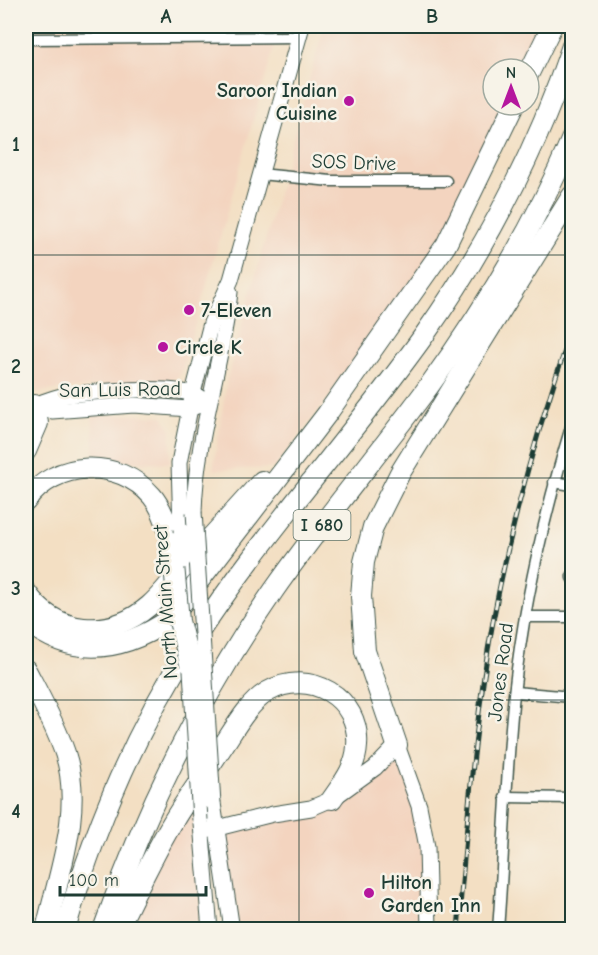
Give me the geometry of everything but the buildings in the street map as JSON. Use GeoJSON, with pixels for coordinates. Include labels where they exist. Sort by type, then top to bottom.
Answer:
{"type":"FeatureCollection","features":[{"type":"Feature","properties":{"kind":"highway"},"geometry":{"type":"LineString","coordinates":[[537,57],[552,26]]}},
{"type":"Feature","properties":{"kind":"highway","name":"I 680"},"geometry":{"type":"LineString","coordinates":[[65,930],[107,807],[138,739],[168,682],[215,610],[395,375],[462,279],[505,205],[532,149],[573,46]]}},
{"type":"Feature","properties":{"kind":"highway"},"geometry":{"type":"LineString","coordinates":[[26,621],[38,631],[61,642],[84,647],[113,646],[143,637],[169,620],[327,414],[446,245],[508,117]]}},
{"type":"Feature","properties":{"kind":"highway","name":"I 680"},"geometry":{"type":"LineString","coordinates":[[103,930],[127,865],[166,778],[227,664],[285,574],[428,387],[471,325],[520,243],[573,138]]}},
{"type":"Feature","properties":{"kind":"highway"},"geometry":{"type":"LineString","coordinates":[[397,745],[365,651],[361,597],[364,562],[373,527],[400,473],[573,196]]}},
{"type":"Feature","properties":{"kind":"highway"},"geometry":{"type":"LineString","coordinates":[[26,451],[38,423],[28,409]]}},
{"type":"Feature","properties":{"kind":"highway"},"geometry":{"type":"LineString","coordinates":[[26,592],[36,608],[60,624],[87,630],[116,625],[148,607],[297,441],[327,414]]}},
{"type":"Feature","properties":{"kind":"highway"},"geometry":{"type":"LineString","coordinates":[[26,501],[49,479],[67,471],[86,468],[117,472],[129,477],[151,494],[176,535],[179,621],[190,664]]}},
{"type":"Feature","properties":{"kind":"highway"},"geometry":{"type":"LineString","coordinates":[[26,670],[62,746],[71,786],[70,825],[46,930]]}},
{"type":"Feature","properties":{"kind":"highway"},"geometry":{"type":"LineString","coordinates":[[117,930],[167,831],[247,710],[266,692],[285,683],[308,683],[328,690],[343,700],[353,715],[357,729],[357,749],[351,771],[332,799]]}},
{"type":"Feature","properties":{"kind":"main road","name":"North Main Street"},"geometry":{"type":"LineString","coordinates":[[232,930],[213,803],[194,513],[197,461],[207,403],[226,327],[231,280],[300,31]]}},
{"type":"Feature","properties":{"kind":"main road","name":"North Main Street"},"geometry":{"type":"LineString","coordinates":[[176,535],[178,474],[189,409],[211,323],[231,280]]}},
{"type":"Feature","properties":{"kind":"main road","name":"San Luis Road"},"geometry":{"type":"LineString","coordinates":[[28,409],[59,397],[167,389],[193,393],[207,403]]}},
{"type":"Feature","properties":{"kind":"main road","name":"San Luis Road"},"geometry":{"type":"LineString","coordinates":[[28,409],[52,411],[134,405],[189,409],[207,403]]}},
{"type":"Feature","properties":{"kind":"main road","name":"North Main Street"},"geometry":{"type":"LineString","coordinates":[[190,664],[210,930]]}},
{"type":"Feature","properties":{"kind":"main road"},"geometry":{"type":"LineString","coordinates":[[201,826],[217,829],[273,814],[311,808],[332,799],[375,768],[397,745],[419,806],[428,847],[429,930]]}},
{"type":"Feature","properties":{"kind":"street"},"geometry":{"type":"LineString","coordinates":[[26,39],[300,31]]}},
{"type":"Feature","properties":{"kind":"street","name":"SOS Drive"},"geometry":{"type":"LineString","coordinates":[[260,174],[331,181],[446,181]]}},
{"type":"Feature","properties":{"kind":"street","name":"Jones Road"},"geometry":{"type":"LineString","coordinates":[[498,930],[505,797],[514,692],[525,616],[554,482],[573,424]]}},
{"type":"Feature","properties":{"kind":"street"},"geometry":{"type":"LineString","coordinates":[[554,482],[573,485]]}},
{"type":"Feature","properties":{"kind":"street"},"geometry":{"type":"LineString","coordinates":[[525,616],[573,617]]}},
{"type":"Feature","properties":{"kind":"street"},"geometry":{"type":"LineString","coordinates":[[514,692],[573,697]]}},
{"type":"Feature","properties":{"kind":"street"},"geometry":{"type":"LineString","coordinates":[[505,797],[573,798]]}},
{"type":"Feature","properties":{"kind":"shaded area"},"geometry":{"type":"Polygon","coordinates":[[[26,26],[280,26],[181,374],[171,382],[115,384],[26,393],[26,286],[43,225],[26,224],[26,26]]]}},
{"type":"Feature","properties":{"kind":"shaded area"},"geometry":{"type":"Polygon","coordinates":[[[324,26],[552,26],[535,57],[481,57],[481,117],[508,117],[446,245],[274,468],[213,470],[227,380],[324,26]]]}},
{"type":"Feature","properties":{"kind":"shaded area"},"geometry":{"type":"Polygon","coordinates":[[[92,414],[163,416],[171,430],[170,463],[95,461],[92,414]]]}},
{"type":"Feature","properties":{"kind":"shaded area"},"geometry":{"type":"Polygon","coordinates":[[[397,745],[419,806],[429,929],[232,929],[217,829],[311,808],[397,745]]]}},
{"type":"Feature","properties":{"kind":"shaded area"},"geometry":{"type":"Polygon","coordinates":[[[198,781],[210,929],[117,930],[198,781]]]}},
{"type":"Feature","properties":{"kind":"railway"},"geometry":{"type":"LineString","coordinates":[[458,930],[474,755],[495,609],[523,488],[572,330]]}},
{"type":"Feature","properties":{"kind":"place","name":"Saroor Indian Cuisine"},"geometry":{"type":"Point","coordinates":[349,101]}},
{"type":"Feature","properties":{"kind":"place","name":"7-Eleven"},"geometry":{"type":"Point","coordinates":[189,310]}},
{"type":"Feature","properties":{"kind":"place","name":"Circle K"},"geometry":{"type":"Point","coordinates":[163,347]}},
{"type":"Feature","properties":{"kind":"place","name":"Hilton Garden Inn"},"geometry":{"type":"Point","coordinates":[369,893]}}]}
